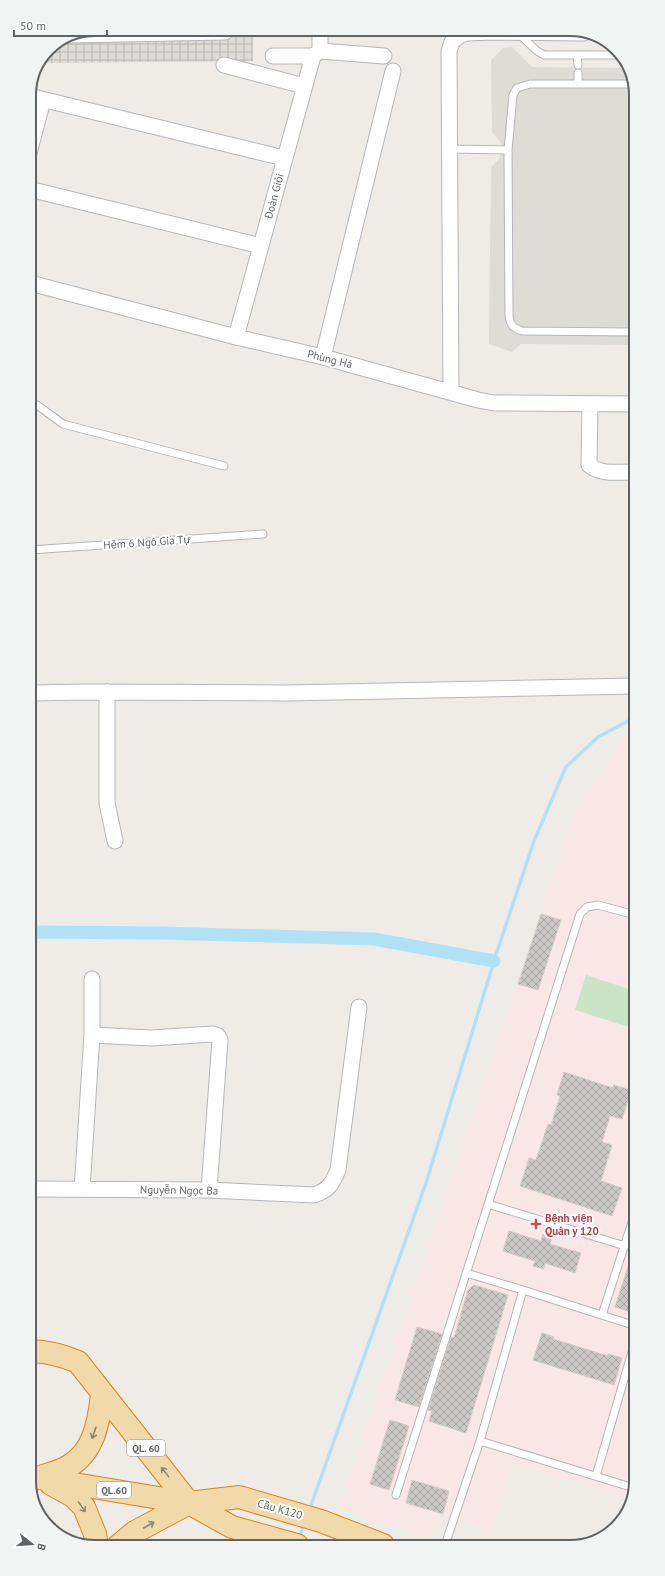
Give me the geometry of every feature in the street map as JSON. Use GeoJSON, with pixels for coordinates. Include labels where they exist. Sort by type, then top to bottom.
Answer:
{"type":"FeatureCollection","features":[{"type":"Feature","properties":{"kind":"highway","name":"QL. 60"},"geometry":{"type":"LineString","coordinates":[[36,1351],[62,1355],[78,1362],[102,1395],[189,1503]]}},
{"type":"Feature","properties":{"kind":"highway"},"geometry":{"type":"LineString","coordinates":[[36,1478],[69,1466],[80,1458],[90,1445],[95,1433],[100,1413],[102,1395]]}},
{"type":"Feature","properties":{"kind":"highway"},"geometry":{"type":"LineString","coordinates":[[36,1478],[73,1496],[84,1507],[96,1540]]}},
{"type":"Feature","properties":{"kind":"highway","name":"QL.60"},"geometry":{"type":"LineString","coordinates":[[36,1478],[189,1503],[232,1527],[276,1540]]}},
{"type":"Feature","properties":{"kind":"highway","name":"Cầu K120"},"geometry":{"type":"LineString","coordinates":[[189,1503],[239,1497],[321,1521],[370,1540]]}},
{"type":"Feature","properties":{"kind":"highway"},"geometry":{"type":"LineString","coordinates":[[125,1540],[135,1532],[189,1503]]}},
{"type":"Feature","properties":{"kind":"street","name":"Đoàn Giỏi"},"geometry":{"type":"LineString","coordinates":[[236,337],[304,86],[316,54],[319,36]]}},
{"type":"Feature","properties":{"kind":"street"},"geometry":{"type":"LineString","coordinates":[[451,392],[448,51],[452,42],[459,36]]}},
{"type":"Feature","properties":{"kind":"street"},"geometry":{"type":"LineString","coordinates":[[273,56],[316,54],[384,56]]}},
{"type":"Feature","properties":{"kind":"street"},"geometry":{"type":"LineString","coordinates":[[224,65],[304,86]]}},
{"type":"Feature","properties":{"kind":"street"},"geometry":{"type":"LineString","coordinates":[[323,356],[393,71]]}},
{"type":"Feature","properties":{"kind":"street"},"geometry":{"type":"LineString","coordinates":[[36,98],[284,158]]}},
{"type":"Feature","properties":{"kind":"street"},"geometry":{"type":"LineString","coordinates":[[36,191],[261,246]]}},
{"type":"Feature","properties":{"kind":"street","name":"Phùng Há"},"geometry":{"type":"LineString","coordinates":[[36,285],[236,337],[323,356],[494,403],[629,404]]}},
{"type":"Feature","properties":{"kind":"street"},"geometry":{"type":"LineString","coordinates":[[590,404],[589,465],[595,470],[600,471],[629,472]]}},
{"type":"Feature","properties":{"kind":"street"},"geometry":{"type":"LineString","coordinates":[[36,693],[107,698],[629,686]]}},
{"type":"Feature","properties":{"kind":"street"},"geometry":{"type":"LineString","coordinates":[[107,698],[113,714],[113,772]]}},
{"type":"Feature","properties":{"kind":"street"},"geometry":{"type":"LineString","coordinates":[[107,698],[107,803],[115,841]]}},
{"type":"Feature","properties":{"kind":"street"},"geometry":{"type":"LineString","coordinates":[[82,1189],[92,1035],[92,979]]}},
{"type":"Feature","properties":{"kind":"street","name":"Nguyễn Ngọc Ba"},"geometry":{"type":"LineString","coordinates":[[36,1189],[209,1190],[314,1195],[325,1191],[333,1182],[338,1170],[359,1007]]}},
{"type":"Feature","properties":{"kind":"street"},"geometry":{"type":"LineString","coordinates":[[92,1035],[151,1038],[213,1034],[218,1036],[220,1040],[209,1190]]}},
{"type":"Feature","properties":{"kind":"lane"},"geometry":{"type":"LineString","coordinates":[[521,36],[536,51],[544,55],[614,55]]}},
{"type":"Feature","properties":{"kind":"lane"},"geometry":{"type":"LineString","coordinates":[[578,55],[578,65]]}},
{"type":"Feature","properties":{"kind":"lane"},"geometry":{"type":"LineString","coordinates":[[578,73],[578,84]]}},
{"type":"Feature","properties":{"kind":"lane"},"geometry":{"type":"LineString","coordinates":[[628,84],[530,84],[517,88],[513,95],[508,150],[510,324],[516,329],[522,331],[629,332]]}},
{"type":"Feature","properties":{"kind":"lane"},"geometry":{"type":"LineString","coordinates":[[449,149],[508,150]]}},
{"type":"Feature","properties":{"kind":"lane"},"geometry":{"type":"LineString","coordinates":[[36,405],[63,424],[224,466]]}},
{"type":"Feature","properties":{"kind":"lane","name":"Hẻm 6 Ngô Gia Tự"},"geometry":{"type":"LineString","coordinates":[[36,550],[263,534]]}},
{"type":"Feature","properties":{"kind":"lane"},"geometry":{"type":"LineString","coordinates":[[396,1495],[580,914],[587,907],[598,905],[629,913]]}},
{"type":"Feature","properties":{"kind":"lane"},"geometry":{"type":"LineString","coordinates":[[488,1204],[624,1246]]}},
{"type":"Feature","properties":{"kind":"lane"},"geometry":{"type":"LineString","coordinates":[[602,1315],[629,1231]]}},
{"type":"Feature","properties":{"kind":"lane"},"geometry":{"type":"LineString","coordinates":[[466,1273],[629,1324]]}},
{"type":"Feature","properties":{"kind":"lane"},"geometry":{"type":"LineString","coordinates":[[446,1540],[480,1441],[523,1290]]}},
{"type":"Feature","properties":{"kind":"lane"},"geometry":{"type":"LineString","coordinates":[[596,1476],[629,1362]]}},
{"type":"Feature","properties":{"kind":"lane"},"geometry":{"type":"LineString","coordinates":[[480,1441],[628,1486]]}},
{"type":"Feature","properties":{"kind":"shaded area"},"geometry":{"type":"Polygon","coordinates":[[[95,36],[253,36],[253,61],[46,63],[53,53],[62,46],[84,37],[95,36]]]}},
{"type":"Feature","properties":{"kind":"shaded area"},"geometry":{"type":"Polygon","coordinates":[[[512,47],[532,67],[622,68],[626,76],[629,95],[629,345],[521,344],[512,352],[489,344],[491,167],[500,158],[501,143],[492,132],[491,60],[503,48],[512,47]]]}},
{"type":"Feature","properties":{"kind":"shaded area","name":"Bệnh viện Quân y 120"},"geometry":{"type":"Polygon","coordinates":[[[626,736],[629,737],[629,1481],[627,1496],[511,1464],[492,1529],[437,1512],[428,1538],[340,1509],[577,805],[626,736]]]}},
{"type":"Feature","properties":{"kind":"green space"},"geometry":{"type":"Polygon","coordinates":[[[586,975],[629,989],[629,1027],[575,1010],[586,975]]]}},
{"type":"Feature","properties":{"kind":"building"},"geometry":{"type":"Polygon","coordinates":[[[541,914],[561,920],[538,990],[518,984],[541,914]]]}},
{"type":"Feature","properties":{"kind":"building"},"geometry":{"type":"Polygon","coordinates":[[[564,1072],[613,1088],[614,1085],[629,1089],[629,1096],[622,1119],[610,1116],[602,1142],[612,1145],[601,1181],[622,1188],[612,1216],[520,1186],[529,1158],[536,1160],[548,1124],[551,1125],[560,1096],[557,1095],[564,1072]]]}},
{"type":"Feature","properties":{"kind":"building"},"geometry":{"type":"Polygon","coordinates":[[[509,1231],[541,1241],[543,1234],[552,1237],[550,1244],[581,1253],[575,1273],[545,1263],[544,1269],[533,1266],[535,1261],[503,1251],[509,1231]]]}},
{"type":"Feature","properties":{"kind":"building"},"geometry":{"type":"Polygon","coordinates":[[[629,1263],[629,1312],[615,1307],[629,1263]]]}},
{"type":"Feature","properties":{"kind":"building"},"geometry":{"type":"Polygon","coordinates":[[[474,1285],[508,1295],[466,1433],[429,1421],[432,1411],[428,1410],[451,1337],[454,1338],[468,1290],[474,1285]]]}},
{"type":"Feature","properties":{"kind":"building"},"geometry":{"type":"Polygon","coordinates":[[[417,1327],[442,1334],[419,1407],[395,1400],[417,1327]]]}},
{"type":"Feature","properties":{"kind":"building"},"geometry":{"type":"Polygon","coordinates":[[[542,1333],[554,1337],[553,1339],[608,1356],[608,1354],[622,1358],[614,1385],[533,1360],[542,1333]]]}},
{"type":"Feature","properties":{"kind":"building"},"geometry":{"type":"Polygon","coordinates":[[[390,1420],[409,1426],[389,1490],[370,1484],[390,1420]]]}},
{"type":"Feature","properties":{"kind":"building"},"geometry":{"type":"Polygon","coordinates":[[[412,1480],[449,1491],[443,1514],[406,1503],[412,1480]]]}},
{"type":"Feature","properties":{"kind":"waterway"},"geometry":{"type":"LineString","coordinates":[[309,1511],[427,1180],[494,961],[534,841],[566,767],[598,737],[629,721]]}},
{"type":"Feature","properties":{"kind":"waterway"},"geometry":{"type":"LineString","coordinates":[[36,932],[162,933],[374,939],[494,961]]}},
{"type":"Feature","properties":{"kind":"waterway"},"geometry":{"type":"LineString","coordinates":[[299,1539],[304,1524]]}},
{"type":"Feature","properties":{"kind":"place","name":"Bệnh viện Quân y 120"},"geometry":{"type":"Point","coordinates":[536,1224]}}]}
